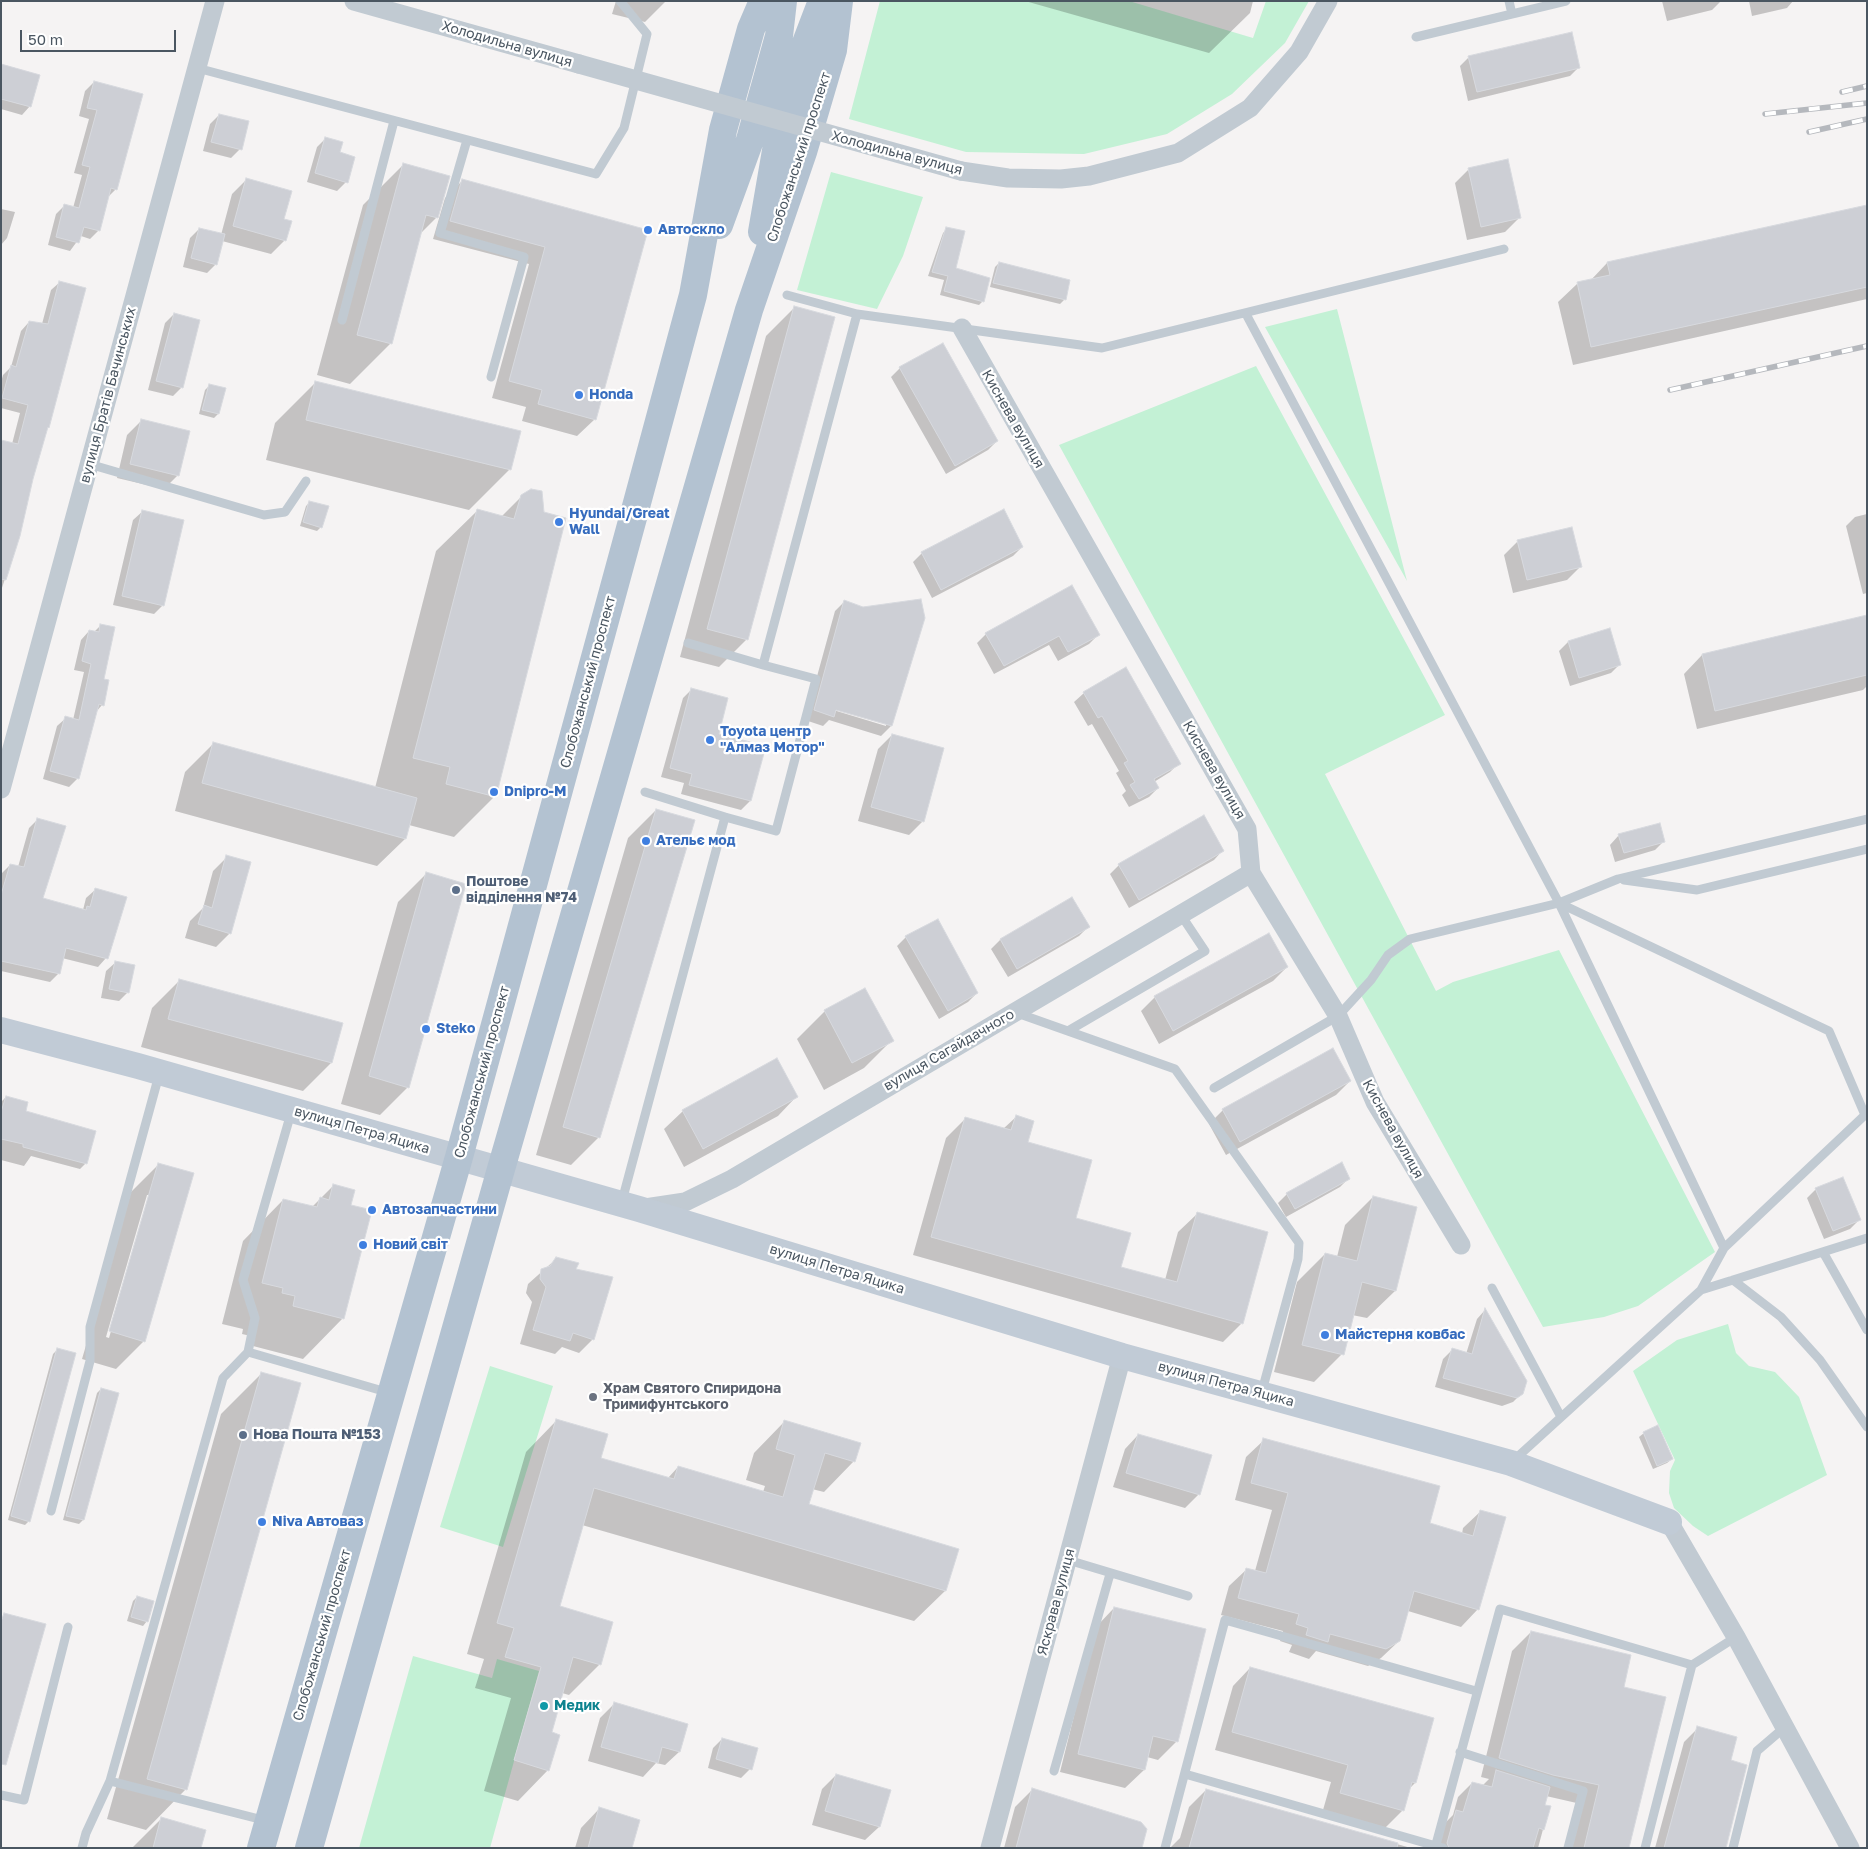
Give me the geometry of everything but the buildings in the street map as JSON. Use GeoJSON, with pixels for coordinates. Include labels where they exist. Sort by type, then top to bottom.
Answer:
{"type":"FeatureCollection","features":[{"type":"Feature","properties":{"kind":"main road","name":"Слобожанський проспект"},"geometry":{"type":"LineString","coordinates":[[261,1848],[459,1158],[693,294],[724,130],[751,29],[763,1]]}},
{"type":"Feature","properties":{"kind":"main road","name":"Слобожанський проспект"},"geometry":{"type":"LineString","coordinates":[[693,294],[750,140],[779,36],[784,1]]}},
{"type":"Feature","properties":{"kind":"main road","name":"Слобожанський проспект"},"geometry":{"type":"LineString","coordinates":[[749,310],[776,145],[806,43],[822,1]]}},
{"type":"Feature","properties":{"kind":"main road","name":"Слобожанський проспект"},"geometry":{"type":"LineString","coordinates":[[310,1848],[501,1169],[749,310],[808,134],[833,50],[839,1]]}},
{"type":"Feature","properties":{"kind":"street","name":"вулиця Братів Бачинських"},"geometry":{"type":"LineString","coordinates":[[1,789],[215,1]]}},
{"type":"Feature","properties":{"kind":"street","name":"Холодильна вулиця"},"geometry":{"type":"LineString","coordinates":[[354,1],[961,171],[1008,178],[1061,179],[1089,176],[1178,153],[1250,108],[1299,52],[1328,1]]}},
{"type":"Feature","properties":{"kind":"street","name":"Киснева вулиця"},"geometry":{"type":"LineString","coordinates":[[962,328],[1247,829],[1251,873],[1338,1016],[1375,1102],[1461,1245]]}},
{"type":"Feature","properties":{"kind":"street","name":"вулиця Сагайдачного"},"geometry":{"type":"LineString","coordinates":[[630,1206],[685,1202],[732,1179],[1251,873]]}},
{"type":"Feature","properties":{"kind":"street","name":"вулиця Петра Яцика"},"geometry":{"type":"LineString","coordinates":[[1,1030],[160,1072],[630,1206],[1122,1356],[1511,1463],[1669,1522]]}},
{"type":"Feature","properties":{"kind":"street","name":"Яскрава вулиця"},"geometry":{"type":"LineString","coordinates":[[990,1848],[1122,1356]]}},
{"type":"Feature","properties":{"kind":"street"},"geometry":{"type":"LineString","coordinates":[[1669,1522],[1736,1637],[1850,1848]]}},
{"type":"Feature","properties":{"kind":"lane"},"geometry":{"type":"LineString","coordinates":[[197,68],[596,174],[624,128],[647,34],[620,1]]}},
{"type":"Feature","properties":{"kind":"lane"},"geometry":{"type":"LineString","coordinates":[[1509,1],[1512,14]]}},
{"type":"Feature","properties":{"kind":"lane"},"geometry":{"type":"LineString","coordinates":[[1416,37],[1566,1]]}},
{"type":"Feature","properties":{"kind":"lane"},"geometry":{"type":"LineString","coordinates":[[342,320],[394,120]]}},
{"type":"Feature","properties":{"kind":"lane"},"geometry":{"type":"LineString","coordinates":[[467,140],[440,233],[524,257],[491,376]]}},
{"type":"Feature","properties":{"kind":"lane"},"geometry":{"type":"LineString","coordinates":[[787,295],[857,314],[1102,348],[1504,249]]}},
{"type":"Feature","properties":{"kind":"lane"},"geometry":{"type":"LineString","coordinates":[[763,665],[857,314]]}},
{"type":"Feature","properties":{"kind":"lane"},"geometry":{"type":"LineString","coordinates":[[1246,314],[1559,903],[1724,1248]]}},
{"type":"Feature","properties":{"kind":"lane"},"geometry":{"type":"LineString","coordinates":[[89,464],[264,516],[285,512],[306,481]]}},
{"type":"Feature","properties":{"kind":"lane"},"geometry":{"type":"LineString","coordinates":[[645,792],[725,817],[776,830],[816,680],[688,643]]}},
{"type":"Feature","properties":{"kind":"lane"},"geometry":{"type":"LineString","coordinates":[[630,1206],[725,817]]}},
{"type":"Feature","properties":{"kind":"lane"},"geometry":{"type":"LineString","coordinates":[[1214,1088],[1338,1016],[1371,980],[1388,955],[1410,939],[1559,903],[1618,879],[1867,819]]}},
{"type":"Feature","properties":{"kind":"lane"},"geometry":{"type":"LineString","coordinates":[[1618,879],[1697,890],[1867,849]]}},
{"type":"Feature","properties":{"kind":"lane"},"geometry":{"type":"LineString","coordinates":[[1511,1463],[1701,1290],[1724,1248],[1866,1117],[1828,1031],[1559,903]]}},
{"type":"Feature","properties":{"kind":"lane"},"geometry":{"type":"LineString","coordinates":[[1068,1031],[1205,952],[1181,915]]}},
{"type":"Feature","properties":{"kind":"lane"},"geometry":{"type":"LineString","coordinates":[[1014,1012],[1175,1069],[1299,1243],[1298,1259],[1261,1394]]}},
{"type":"Feature","properties":{"kind":"lane"},"geometry":{"type":"LineString","coordinates":[[51,1511],[90,1361],[90,1327],[160,1072]]}},
{"type":"Feature","properties":{"kind":"lane"},"geometry":{"type":"LineString","coordinates":[[82,1848],[86,1833],[110,1781],[223,1378],[248,1352],[254,1318],[244,1280],[292,1110]]}},
{"type":"Feature","properties":{"kind":"lane"},"geometry":{"type":"LineString","coordinates":[[1701,1290],[1867,1238]]}},
{"type":"Feature","properties":{"kind":"lane"},"geometry":{"type":"LineString","coordinates":[[1823,1252],[1867,1330]]}},
{"type":"Feature","properties":{"kind":"lane"},"geometry":{"type":"LineString","coordinates":[[1733,1280],[1781,1317],[1820,1360],[1867,1427]]}},
{"type":"Feature","properties":{"kind":"lane"},"geometry":{"type":"LineString","coordinates":[[1492,1288],[1561,1417]]}},
{"type":"Feature","properties":{"kind":"lane"},"geometry":{"type":"LineString","coordinates":[[248,1352],[391,1393]]}},
{"type":"Feature","properties":{"kind":"lane"},"geometry":{"type":"LineString","coordinates":[[1068,1560],[1188,1596]]}},
{"type":"Feature","properties":{"kind":"lane"},"geometry":{"type":"LineString","coordinates":[[1054,1771],[1110,1574]]}},
{"type":"Feature","properties":{"kind":"lane"},"geometry":{"type":"LineString","coordinates":[[1185,1774],[1438,1847],[1460,1752],[1500,1609],[1692,1665]]}},
{"type":"Feature","properties":{"kind":"lane"},"geometry":{"type":"LineString","coordinates":[[1165,1848],[1225,1620],[1476,1691]]}},
{"type":"Feature","properties":{"kind":"lane"},"geometry":{"type":"LineString","coordinates":[[1,1795],[24,1800],[68,1627]]}},
{"type":"Feature","properties":{"kind":"lane"},"geometry":{"type":"LineString","coordinates":[[1646,1848],[1692,1665],[1736,1637]]}},
{"type":"Feature","properties":{"kind":"lane"},"geometry":{"type":"LineString","coordinates":[[1733,1848],[1756,1751],[1785,1727]]}},
{"type":"Feature","properties":{"kind":"lane"},"geometry":{"type":"LineString","coordinates":[[1460,1752],[1583,1791],[1568,1848]]}},
{"type":"Feature","properties":{"kind":"lane"},"geometry":{"type":"LineString","coordinates":[[110,1781],[269,1822]]}},
{"type":"Feature","properties":{"kind":"green space"},"geometry":{"type":"Polygon","coordinates":[[[880,1],[1129,1],[1253,38],[1266,1],[1309,1],[1285,43],[1232,94],[1167,134],[1084,154],[966,152],[849,119],[880,1]]]}},
{"type":"Feature","properties":{"kind":"green space"},"geometry":{"type":"Polygon","coordinates":[[[831,172],[923,197],[903,256],[877,309],[797,290],[831,172]]]}},
{"type":"Feature","properties":{"kind":"green space"},"geometry":{"type":"Polygon","coordinates":[[[1337,309],[1407,581],[1265,327],[1337,309]]]}},
{"type":"Feature","properties":{"kind":"green space"},"geometry":{"type":"Polygon","coordinates":[[[1256,366],[1445,715],[1325,774],[1436,991],[1453,982],[1559,950],[1715,1252],[1638,1306],[1604,1317],[1543,1327],[1059,445],[1256,366]]]}},
{"type":"Feature","properties":{"kind":"green space"},"geometry":{"type":"Polygon","coordinates":[[[1728,1324],[1736,1353],[1749,1366],[1775,1372],[1799,1397],[1827,1475],[1708,1536],[1693,1526],[1674,1508],[1669,1493],[1670,1471],[1675,1460],[1633,1371],[1677,1340],[1728,1324]]]}},
{"type":"Feature","properties":{"kind":"green space"},"geometry":{"type":"Polygon","coordinates":[[[490,1366],[553,1386],[503,1547],[440,1527],[490,1366]]]}},
{"type":"Feature","properties":{"kind":"green space"},"geometry":{"type":"Polygon","coordinates":[[[413,1656],[492,1678],[497,1659],[539,1671],[490,1848],[359,1848],[413,1656]]]}},
{"type":"Feature","properties":{"kind":"railway"},"geometry":{"type":"LineString","coordinates":[[1842,92],[1867,86]]}},
{"type":"Feature","properties":{"kind":"railway"},"geometry":{"type":"LineString","coordinates":[[1765,114],[1867,103]]}},
{"type":"Feature","properties":{"kind":"railway"},"geometry":{"type":"LineString","coordinates":[[1809,132],[1867,119]]}},
{"type":"Feature","properties":{"kind":"railway"},"geometry":{"type":"LineString","coordinates":[[1670,390],[1867,346]]}},
{"type":"Feature","properties":{"kind":"place","name":"Автоскло"},"geometry":{"type":"Point","coordinates":[648,230]}},
{"type":"Feature","properties":{"kind":"place","name":"Honda"},"geometry":{"type":"Point","coordinates":[579,395]}},
{"type":"Feature","properties":{"kind":"place","name":"Hyundai/Great Wall"},"geometry":{"type":"Point","coordinates":[559,522]}},
{"type":"Feature","properties":{"kind":"place","name":"Toyota центр \"Алмаз Мотор\""},"geometry":{"type":"Point","coordinates":[710,740]}},
{"type":"Feature","properties":{"kind":"place","name":"Dnipro-M"},"geometry":{"type":"Point","coordinates":[494,792]}},
{"type":"Feature","properties":{"kind":"place","name":"Ательє мод"},"geometry":{"type":"Point","coordinates":[646,841]}},
{"type":"Feature","properties":{"kind":"place","name":"Поштове відділення №74"},"geometry":{"type":"Point","coordinates":[456,890]}},
{"type":"Feature","properties":{"kind":"place","name":"Steko"},"geometry":{"type":"Point","coordinates":[426,1029]}},
{"type":"Feature","properties":{"kind":"place","name":"Автозапчастини"},"geometry":{"type":"Point","coordinates":[372,1210]}},
{"type":"Feature","properties":{"kind":"place","name":"Новий світ"},"geometry":{"type":"Point","coordinates":[363,1245]}},
{"type":"Feature","properties":{"kind":"place","name":"Майстерня ковбас"},"geometry":{"type":"Point","coordinates":[1325,1335]}},
{"type":"Feature","properties":{"kind":"place","name":"Храм Святого Спиридона Тримифунтського"},"geometry":{"type":"Point","coordinates":[593,1397]}},
{"type":"Feature","properties":{"kind":"place","name":"Нова Пошта №153"},"geometry":{"type":"Point","coordinates":[243,1435]}},
{"type":"Feature","properties":{"kind":"place","name":"Niva Автоваз"},"geometry":{"type":"Point","coordinates":[262,1522]}},
{"type":"Feature","properties":{"kind":"place","name":"Медик"},"geometry":{"type":"Point","coordinates":[544,1706]}}]}
